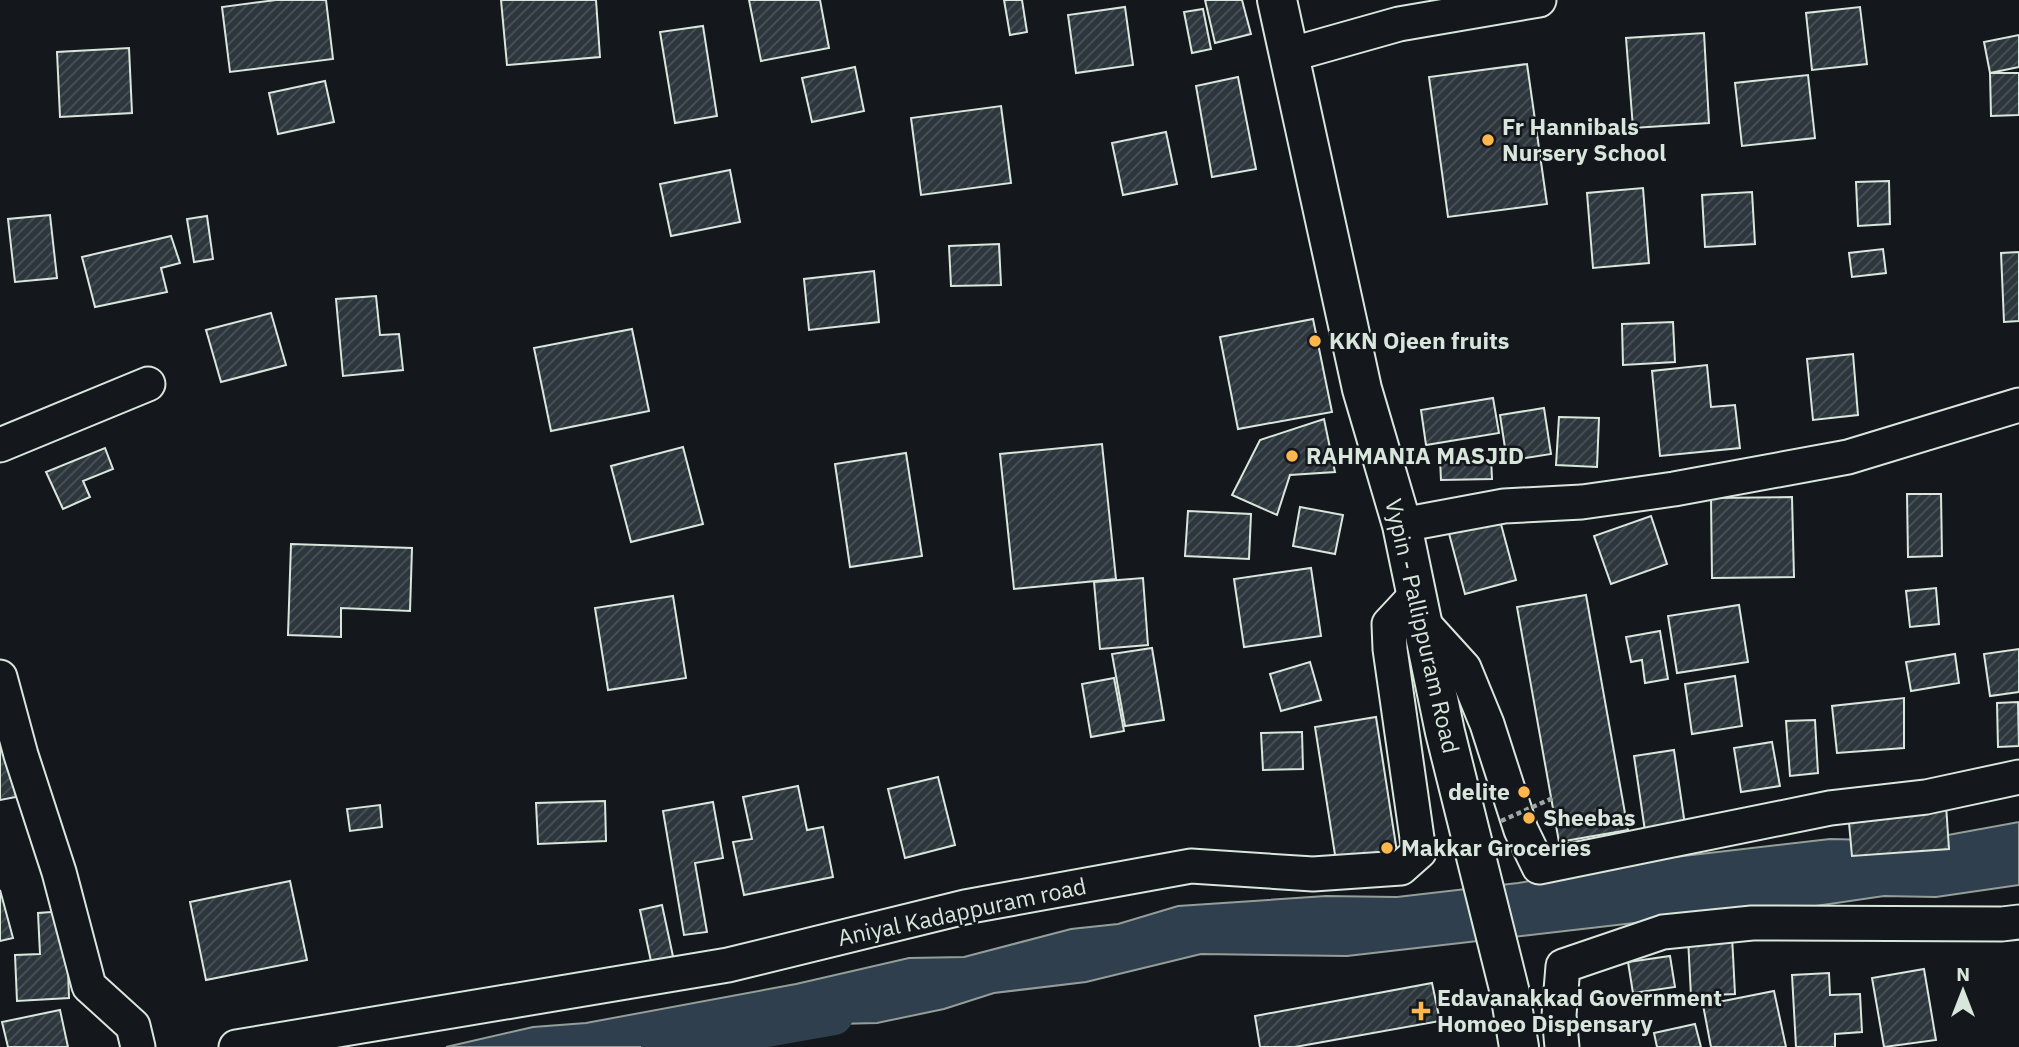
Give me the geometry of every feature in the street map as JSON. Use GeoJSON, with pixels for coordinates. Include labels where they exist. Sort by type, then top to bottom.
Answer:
{"type":"FeatureCollection","features":[{"type":"Feature","properties":{"kind":"main road","name":"Vypin - Pallippuram Road"},"geometry":{"type":"LineString","coordinates":[[1277,0],[1362,389],[1402,525],[1445,732],[1510,993],[1519,1047]]}},
{"type":"Feature","properties":{"kind":"street"},"geometry":{"type":"LineString","coordinates":[[1289,55],[1399,24],[1539,0]]}},
{"type":"Feature","properties":{"kind":"street"},"geometry":{"type":"LineString","coordinates":[[0,445],[148,384]]}},
{"type":"Feature","properties":{"kind":"street"},"geometry":{"type":"LineString","coordinates":[[1402,525],[1504,506],[1582,502],[1674,489],[1848,457],[2019,405]]}},
{"type":"Feature","properties":{"kind":"street"},"geometry":{"type":"LineString","coordinates":[[1420,610],[1464,668],[1487,724],[1521,830],[1539,867],[1830,808],[1926,797],[2019,777]]}},
{"type":"Feature","properties":{"kind":"street","name":"Aniyal Kadappuram road"},"geometry":{"type":"LineString","coordinates":[[236,1047],[728,965],[965,907],[1191,866],[1313,874],[1401,868],[1419,852],[1390,649],[1389,624],[1420,610]]}},
{"type":"Feature","properties":{"kind":"street"},"geometry":{"type":"LineString","coordinates":[[0,677],[89,986],[133,1026],[138,1047]]}},
{"type":"Feature","properties":{"kind":"street"},"geometry":{"type":"LineString","coordinates":[[1562,1047],[1559,1015],[1563,966],[1663,932],[1752,923],[2019,922]]}},
{"type":"Feature","properties":{"kind":"path"},"geometry":{"type":"LineString","coordinates":[[1501,821],[1553,798]]}},
{"type":"Feature","properties":{"kind":"water"},"geometry":{"type":"Polygon","coordinates":[[[2019,822],[2019,885],[1936,897],[1884,896],[1760,914],[1686,917],[1347,956],[1201,954],[1086,982],[994,993],[944,1009],[877,1023],[754,1026],[732,1047],[446,1047],[533,1027],[586,1023],[796,984],[909,958],[964,957],[1071,929],[1118,924],[1178,906],[1326,896],[1397,897],[1518,883],[1666,858],[1830,839],[1915,841],[2019,822]]]}},
{"type":"Feature","properties":{"kind":"building"},"geometry":{"type":"Polygon","coordinates":[[[276,0],[326,0],[333,59],[230,72],[222,7],[276,0]]]}},
{"type":"Feature","properties":{"kind":"building"},"geometry":{"type":"Polygon","coordinates":[[[501,0],[596,0],[600,57],[507,65],[501,0]]]}},
{"type":"Feature","properties":{"kind":"building"},"geometry":{"type":"Polygon","coordinates":[[[749,0],[820,0],[829,48],[761,61],[749,0]]]}},
{"type":"Feature","properties":{"kind":"building"},"geometry":{"type":"Polygon","coordinates":[[[1004,0],[1022,0],[1027,32],[1010,35],[1004,0]]]}},
{"type":"Feature","properties":{"kind":"building"},"geometry":{"type":"Polygon","coordinates":[[[1205,0],[1242,0],[1251,34],[1215,43],[1205,0]]]}},
{"type":"Feature","properties":{"kind":"building"},"geometry":{"type":"Polygon","coordinates":[[[1125,7],[1133,65],[1076,73],[1068,15],[1125,7]]]}},
{"type":"Feature","properties":{"kind":"building"},"geometry":{"type":"Polygon","coordinates":[[[1860,7],[1867,64],[1812,70],[1806,13],[1860,7]]]}},
{"type":"Feature","properties":{"kind":"building"},"geometry":{"type":"Polygon","coordinates":[[[1203,9],[1211,49],[1192,53],[1184,12],[1203,9]]]}},
{"type":"Feature","properties":{"kind":"building"},"geometry":{"type":"Polygon","coordinates":[[[703,26],[717,116],[675,123],[660,32],[703,26]]]}},
{"type":"Feature","properties":{"kind":"building"},"geometry":{"type":"Polygon","coordinates":[[[1704,33],[1709,123],[1633,128],[1626,38],[1704,33]]]}},
{"type":"Feature","properties":{"kind":"building"},"geometry":{"type":"Polygon","coordinates":[[[2019,35],[2019,67],[1990,73],[1984,42],[2019,35]]]}},
{"type":"Feature","properties":{"kind":"building"},"geometry":{"type":"Polygon","coordinates":[[[129,48],[132,113],[60,117],[57,52],[129,48]]]}},
{"type":"Feature","properties":{"kind":"building","name":"Fr Hannibals Nursery School"},"geometry":{"type":"Polygon","coordinates":[[[1527,64],[1547,204],[1448,217],[1429,77],[1527,64]]]}},
{"type":"Feature","properties":{"kind":"building"},"geometry":{"type":"Polygon","coordinates":[[[855,67],[864,111],[812,122],[802,78],[855,67]]]}},
{"type":"Feature","properties":{"kind":"building"},"geometry":{"type":"Polygon","coordinates":[[[1990,73],[2019,73],[2019,115],[1991,116],[1990,73]]]}},
{"type":"Feature","properties":{"kind":"building"},"geometry":{"type":"Polygon","coordinates":[[[1808,75],[1815,138],[1742,146],[1735,83],[1808,75]]]}},
{"type":"Feature","properties":{"kind":"building"},"geometry":{"type":"Polygon","coordinates":[[[1238,77],[1256,169],[1212,177],[1196,86],[1238,77]]]}},
{"type":"Feature","properties":{"kind":"building"},"geometry":{"type":"Polygon","coordinates":[[[325,81],[334,122],[278,134],[269,93],[325,81]]]}},
{"type":"Feature","properties":{"kind":"building"},"geometry":{"type":"Polygon","coordinates":[[[1001,106],[1011,183],[921,195],[911,118],[1001,106]]]}},
{"type":"Feature","properties":{"kind":"building"},"geometry":{"type":"Polygon","coordinates":[[[1166,132],[1177,184],[1123,195],[1112,143],[1166,132]]]}},
{"type":"Feature","properties":{"kind":"building"},"geometry":{"type":"Polygon","coordinates":[[[730,170],[740,222],[671,236],[660,184],[730,170]]]}},
{"type":"Feature","properties":{"kind":"building"},"geometry":{"type":"Polygon","coordinates":[[[1889,181],[1890,224],[1858,226],[1856,182],[1889,181]]]}},
{"type":"Feature","properties":{"kind":"building"},"geometry":{"type":"Polygon","coordinates":[[[1643,188],[1649,263],[1593,268],[1587,193],[1643,188]]]}},
{"type":"Feature","properties":{"kind":"building"},"geometry":{"type":"Polygon","coordinates":[[[1752,192],[1755,244],[1705,247],[1702,195],[1752,192]]]}},
{"type":"Feature","properties":{"kind":"building"},"geometry":{"type":"Polygon","coordinates":[[[50,215],[57,278],[15,282],[8,219],[50,215]]]}},
{"type":"Feature","properties":{"kind":"building"},"geometry":{"type":"Polygon","coordinates":[[[207,216],[213,259],[194,262],[187,219],[207,216]]]}},
{"type":"Feature","properties":{"kind":"building"},"geometry":{"type":"Polygon","coordinates":[[[171,236],[180,263],[161,268],[167,292],[95,307],[82,257],[171,236]]]}},
{"type":"Feature","properties":{"kind":"building"},"geometry":{"type":"Polygon","coordinates":[[[999,244],[1001,285],[951,286],[949,246],[999,244]]]}},
{"type":"Feature","properties":{"kind":"building"},"geometry":{"type":"Polygon","coordinates":[[[1883,249],[1886,273],[1852,277],[1849,253],[1883,249]]]}},
{"type":"Feature","properties":{"kind":"building"},"geometry":{"type":"Polygon","coordinates":[[[2019,252],[2019,321],[2004,322],[2001,253],[2019,252]]]}},
{"type":"Feature","properties":{"kind":"building"},"geometry":{"type":"Polygon","coordinates":[[[874,271],[879,322],[809,330],[804,279],[874,271]]]}},
{"type":"Feature","properties":{"kind":"building"},"geometry":{"type":"Polygon","coordinates":[[[376,296],[380,335],[399,334],[403,370],[343,376],[336,299],[376,296]]]}},
{"type":"Feature","properties":{"kind":"building"},"geometry":{"type":"Polygon","coordinates":[[[271,313],[286,365],[221,382],[206,330],[271,313]]]}},
{"type":"Feature","properties":{"kind":"building"},"geometry":{"type":"Polygon","coordinates":[[[1313,319],[1332,412],[1238,429],[1220,337],[1313,319]]]}},
{"type":"Feature","properties":{"kind":"building"},"geometry":{"type":"Polygon","coordinates":[[[1673,322],[1675,362],[1623,365],[1622,324],[1673,322]]]}},
{"type":"Feature","properties":{"kind":"building"},"geometry":{"type":"Polygon","coordinates":[[[632,329],[649,411],[551,431],[534,348],[632,329]]]}},
{"type":"Feature","properties":{"kind":"building"},"geometry":{"type":"Polygon","coordinates":[[[1853,354],[1858,415],[1813,420],[1807,359],[1853,354]]]}},
{"type":"Feature","properties":{"kind":"building"},"geometry":{"type":"Polygon","coordinates":[[[1707,365],[1711,407],[1735,405],[1740,448],[1660,456],[1652,371],[1707,365]]]}},
{"type":"Feature","properties":{"kind":"building"},"geometry":{"type":"Polygon","coordinates":[[[1493,398],[1499,433],[1426,445],[1421,410],[1493,398]]]}},
{"type":"Feature","properties":{"kind":"building"},"geometry":{"type":"Polygon","coordinates":[[[1544,408],[1551,454],[1507,461],[1500,415],[1544,408]]]}},
{"type":"Feature","properties":{"kind":"building"},"geometry":{"type":"Polygon","coordinates":[[[1559,417],[1599,418],[1597,467],[1556,465],[1559,417]]]}},
{"type":"Feature","properties":{"kind":"building","name":"RAHMANIA MASJID"},"geometry":{"type":"Polygon","coordinates":[[[1324,419],[1335,472],[1290,475],[1277,515],[1232,495],[1260,440],[1324,419]]]}},
{"type":"Feature","properties":{"kind":"building"},"geometry":{"type":"Polygon","coordinates":[[[1102,444],[1116,579],[1014,589],[1000,454],[1102,444]]]}},
{"type":"Feature","properties":{"kind":"building"},"geometry":{"type":"Polygon","coordinates":[[[683,447],[703,524],[631,542],[611,466],[683,447]]]}},
{"type":"Feature","properties":{"kind":"building"},"geometry":{"type":"Polygon","coordinates":[[[105,448],[113,469],[83,481],[90,497],[63,509],[46,472],[105,448]]]}},
{"type":"Feature","properties":{"kind":"building"},"geometry":{"type":"Polygon","coordinates":[[[906,453],[922,556],[850,567],[835,464],[906,453]]]}},
{"type":"Feature","properties":{"kind":"building"},"geometry":{"type":"Polygon","coordinates":[[[1491,458],[1492,479],[1441,480],[1440,459],[1491,458]]]}},
{"type":"Feature","properties":{"kind":"building"},"geometry":{"type":"Polygon","coordinates":[[[1907,494],[1941,494],[1942,556],[1908,557],[1907,494]]]}},
{"type":"Feature","properties":{"kind":"building"},"geometry":{"type":"Polygon","coordinates":[[[1792,497],[1794,577],[1712,578],[1711,498],[1792,497]]]}},
{"type":"Feature","properties":{"kind":"building"},"geometry":{"type":"Polygon","coordinates":[[[1300,507],[1343,515],[1335,554],[1293,546],[1300,507]]]}},
{"type":"Feature","properties":{"kind":"building"},"geometry":{"type":"Polygon","coordinates":[[[1188,511],[1251,514],[1249,559],[1185,556],[1188,511]]]}},
{"type":"Feature","properties":{"kind":"building"},"geometry":{"type":"Polygon","coordinates":[[[1498,513],[1516,580],[1465,594],[1447,526],[1498,513]]]}},
{"type":"Feature","properties":{"kind":"building"},"geometry":{"type":"Polygon","coordinates":[[[1651,516],[1667,564],[1611,584],[1594,536],[1651,516]]]}},
{"type":"Feature","properties":{"kind":"building"},"geometry":{"type":"Polygon","coordinates":[[[291,544],[412,548],[410,611],[341,608],[341,637],[288,635],[291,544]]]}},
{"type":"Feature","properties":{"kind":"building"},"geometry":{"type":"Polygon","coordinates":[[[1311,568],[1321,636],[1244,647],[1234,579],[1311,568]]]}},
{"type":"Feature","properties":{"kind":"building"},"geometry":{"type":"Polygon","coordinates":[[[1143,578],[1148,645],[1100,649],[1094,582],[1143,578]]]}},
{"type":"Feature","properties":{"kind":"building"},"geometry":{"type":"Polygon","coordinates":[[[1936,588],[1939,624],[1910,627],[1906,591],[1936,588]]]}},
{"type":"Feature","properties":{"kind":"building"},"geometry":{"type":"Polygon","coordinates":[[[1586,595],[1628,830],[1559,842],[1517,607],[1586,595]]]}},
{"type":"Feature","properties":{"kind":"building"},"geometry":{"type":"Polygon","coordinates":[[[673,596],[686,678],[608,690],[595,608],[673,596]]]}},
{"type":"Feature","properties":{"kind":"building"},"geometry":{"type":"Polygon","coordinates":[[[1739,605],[1748,662],[1677,673],[1668,616],[1739,605]]]}},
{"type":"Feature","properties":{"kind":"building"},"geometry":{"type":"Polygon","coordinates":[[[1660,631],[1668,679],[1645,683],[1642,660],[1631,662],[1626,637],[1660,631]]]}},
{"type":"Feature","properties":{"kind":"building"},"geometry":{"type":"Polygon","coordinates":[[[1152,648],[1164,720],[1125,726],[1112,654],[1152,648]]]}},
{"type":"Feature","properties":{"kind":"building"},"geometry":{"type":"Polygon","coordinates":[[[2019,649],[2019,692],[1990,696],[1984,654],[2019,649]]]}},
{"type":"Feature","properties":{"kind":"building"},"geometry":{"type":"Polygon","coordinates":[[[1955,654],[1959,683],[1911,691],[1906,662],[1955,654]]]}},
{"type":"Feature","properties":{"kind":"building"},"geometry":{"type":"Polygon","coordinates":[[[1310,662],[1321,700],[1281,711],[1270,674],[1310,662]]]}},
{"type":"Feature","properties":{"kind":"building"},"geometry":{"type":"Polygon","coordinates":[[[1735,676],[1742,726],[1692,734],[1685,684],[1735,676]]]}},
{"type":"Feature","properties":{"kind":"building"},"geometry":{"type":"Polygon","coordinates":[[[1114,678],[1124,731],[1091,737],[1082,684],[1114,678]]]}},
{"type":"Feature","properties":{"kind":"building"},"geometry":{"type":"Polygon","coordinates":[[[1904,698],[1904,748],[1837,753],[1832,706],[1904,698]]]}},
{"type":"Feature","properties":{"kind":"building"},"geometry":{"type":"Polygon","coordinates":[[[2018,702],[2019,746],[1998,747],[1997,703],[2018,702]]]}},
{"type":"Feature","properties":{"kind":"building"},"geometry":{"type":"Polygon","coordinates":[[[1376,717],[1397,852],[1336,861],[1315,727],[1376,717]]]}},
{"type":"Feature","properties":{"kind":"building"},"geometry":{"type":"Polygon","coordinates":[[[1815,720],[1818,773],[1790,776],[1786,721],[1815,720]]]}},
{"type":"Feature","properties":{"kind":"building"},"geometry":{"type":"Polygon","coordinates":[[[4,731],[16,797],[0,800],[0,732],[4,731]]]}},
{"type":"Feature","properties":{"kind":"building"},"geometry":{"type":"Polygon","coordinates":[[[1302,732],[1303,769],[1263,770],[1261,733],[1302,732]]]}},
{"type":"Feature","properties":{"kind":"building"},"geometry":{"type":"Polygon","coordinates":[[[1772,742],[1780,786],[1741,792],[1734,748],[1772,742]]]}},
{"type":"Feature","properties":{"kind":"building"},"geometry":{"type":"Polygon","coordinates":[[[1674,750],[1685,825],[1645,831],[1634,756],[1674,750]]]}},
{"type":"Feature","properties":{"kind":"building"},"geometry":{"type":"Polygon","coordinates":[[[938,777],[955,845],[905,858],[888,789],[938,777]]]}},
{"type":"Feature","properties":{"kind":"building"},"geometry":{"type":"Polygon","coordinates":[[[798,786],[807,830],[823,827],[833,877],[744,895],[733,842],[752,839],[743,797],[798,786]]]}},
{"type":"Feature","properties":{"kind":"building"},"geometry":{"type":"Polygon","coordinates":[[[605,801],[606,841],[538,844],[536,803],[605,801]]]}},
{"type":"Feature","properties":{"kind":"building"},"geometry":{"type":"Polygon","coordinates":[[[713,802],[723,858],[695,863],[707,932],[684,935],[663,811],[713,802]]]}},
{"type":"Feature","properties":{"kind":"building"},"geometry":{"type":"Polygon","coordinates":[[[380,805],[382,827],[350,831],[347,809],[380,805]]]}},
{"type":"Feature","properties":{"kind":"building"},"geometry":{"type":"Polygon","coordinates":[[[1946,805],[1949,849],[1852,856],[1848,812],[1946,805]]]}},
{"type":"Feature","properties":{"kind":"building"},"geometry":{"type":"Polygon","coordinates":[[[290,881],[307,960],[206,980],[190,902],[290,881]]]}},
{"type":"Feature","properties":{"kind":"building"},"geometry":{"type":"Polygon","coordinates":[[[0,890],[13,938],[0,941],[0,890]]]}},
{"type":"Feature","properties":{"kind":"building"},"geometry":{"type":"Polygon","coordinates":[[[662,905],[674,961],[652,966],[640,910],[662,905]]]}},
{"type":"Feature","properties":{"kind":"building"},"geometry":{"type":"Polygon","coordinates":[[[66,911],[69,998],[17,1001],[15,955],[40,954],[38,913],[66,911]]]}},
{"type":"Feature","properties":{"kind":"building"},"geometry":{"type":"Polygon","coordinates":[[[1732,936],[1735,994],[1691,996],[1688,938],[1732,936]]]}},
{"type":"Feature","properties":{"kind":"building"},"geometry":{"type":"Polygon","coordinates":[[[1670,956],[1675,987],[1633,993],[1628,962],[1670,956]]]}},
{"type":"Feature","properties":{"kind":"building"},"geometry":{"type":"Polygon","coordinates":[[[1924,969],[1936,1040],[1884,1047],[1872,978],[1924,969]]]}},
{"type":"Feature","properties":{"kind":"building"},"geometry":{"type":"Polygon","coordinates":[[[1829,973],[1830,995],[1860,994],[1862,1032],[1835,1034],[1835,1047],[1796,1047],[1792,975],[1829,973]]]}},
{"type":"Feature","properties":{"kind":"building"},"geometry":{"type":"Polygon","coordinates":[[[1432,983],[1440,1021],[1295,1047],[1260,1047],[1255,1016],[1432,983]]]}},
{"type":"Feature","properties":{"kind":"building"},"geometry":{"type":"Polygon","coordinates":[[[1774,991],[1786,1047],[1711,1047],[1703,1005],[1774,991]]]}},
{"type":"Feature","properties":{"kind":"building"},"geometry":{"type":"Polygon","coordinates":[[[60,1010],[68,1047],[8,1047],[2,1022],[60,1010]]]}},
{"type":"Feature","properties":{"kind":"building"},"geometry":{"type":"Polygon","coordinates":[[[1695,1024],[1701,1047],[1657,1047],[1654,1033],[1695,1024]]]}},
{"type":"Feature","properties":{"kind":"waterway"},"geometry":{"type":"LineString","coordinates":[[660,1047],[834,1016]]}},
{"type":"Feature","properties":{"kind":"place","name":"Fr Hannibals Nursery School"},"geometry":{"type":"Point","coordinates":[1488,140]}},
{"type":"Feature","properties":{"kind":"place","name":"KKN Ojeen fruits"},"geometry":{"type":"Point","coordinates":[1315,341]}},
{"type":"Feature","properties":{"kind":"place","name":"RAHMANIA MASJID"},"geometry":{"type":"Point","coordinates":[1292,456]}},
{"type":"Feature","properties":{"kind":"place","name":"delite"},"geometry":{"type":"Point","coordinates":[1524,792]}},
{"type":"Feature","properties":{"kind":"place","name":"Sheebas"},"geometry":{"type":"Point","coordinates":[1529,818]}},
{"type":"Feature","properties":{"kind":"place","name":"Makkar Groceries"},"geometry":{"type":"Point","coordinates":[1387,848]}},
{"type":"Feature","properties":{"kind":"place","name":"Edavanakkad Government Homoeo Dispensary"},"geometry":{"type":"Point","coordinates":[1421,1011]}}]}
